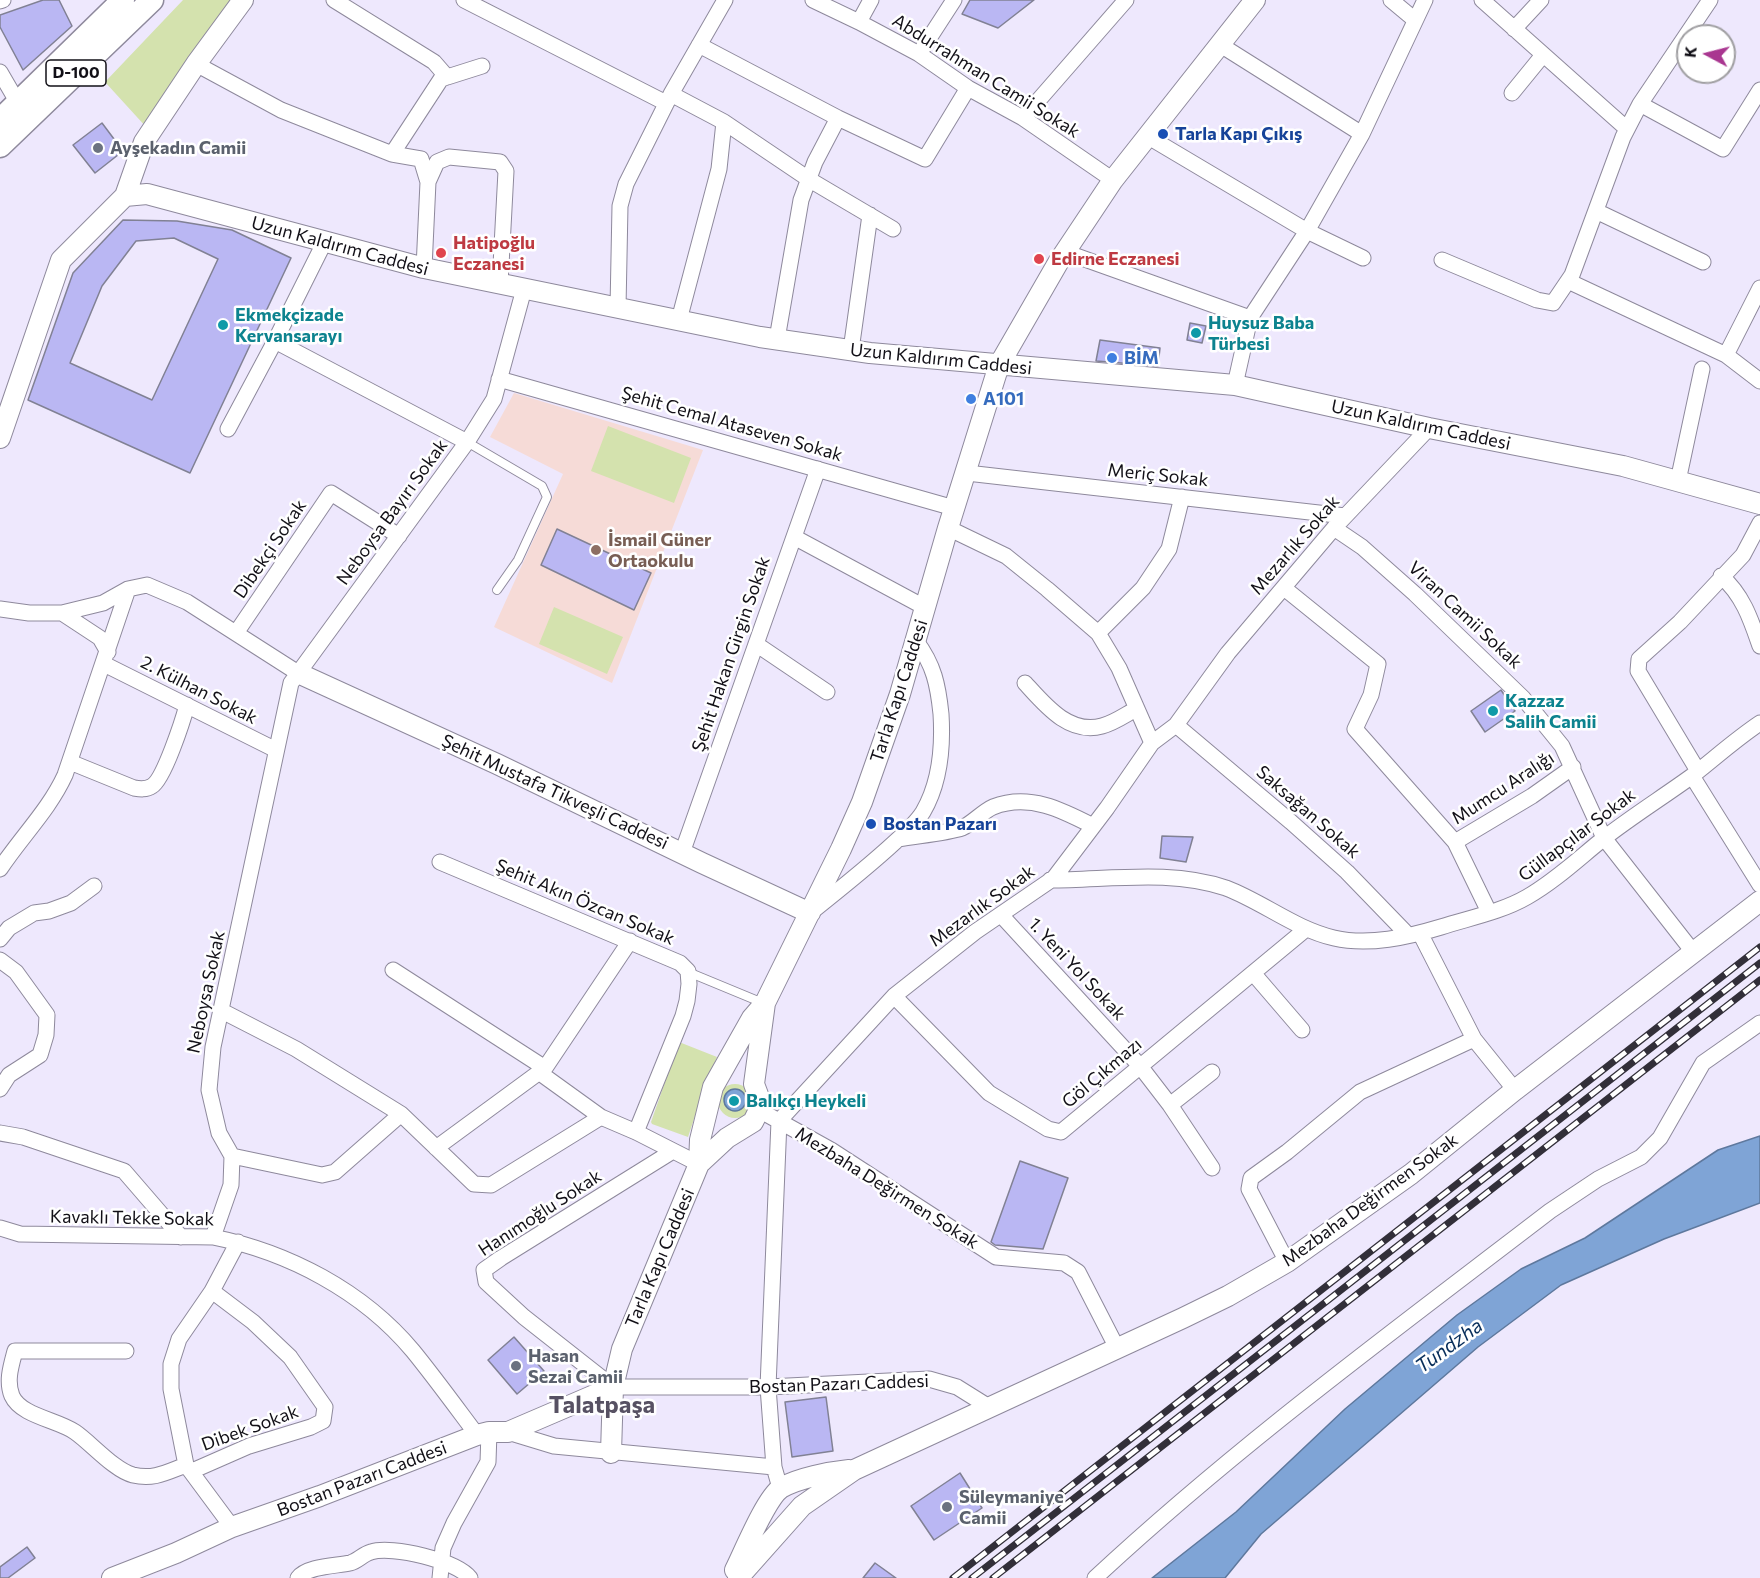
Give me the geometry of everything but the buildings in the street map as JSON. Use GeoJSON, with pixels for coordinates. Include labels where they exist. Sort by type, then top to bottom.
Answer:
{"type":"FeatureCollection","features":[{"type":"Feature","properties":{"kind":"main road","name":"D-100"},"geometry":{"type":"LineString","coordinates":[[0,120],[123,0]]}},
{"type":"Feature","properties":{"kind":"main road","name":"D-100"},"geometry":{"type":"LineString","coordinates":[[0,146],[152,0]]}},
{"type":"Feature","properties":{"kind":"main road"},"geometry":{"type":"LineString","coordinates":[[0,438],[61,260],[125,196],[144,142],[196,64],[243,0]]}},
{"type":"Feature","properties":{"kind":"main road","name":"Tarla Kapı Caddesi"},"geometry":{"type":"LineString","coordinates":[[613,1387],[622,1349],[699,1164],[700,1140],[713,1087],[752,1018],[765,1003],[862,802],[900,694],[954,508],[967,473],[999,365],[1065,252],[1113,180],[1255,0]]}},
{"type":"Feature","properties":{"kind":"main road","name":"Uzun Kaldırım Caddesi"},"geometry":{"type":"LineString","coordinates":[[125,196],[147,194],[424,268],[777,339],[851,350],[999,365],[1235,385],[1429,428],[1623,466],[1760,504]]}},
{"type":"Feature","properties":{"kind":"main road","name":"Şehit Mustafa Tikveşli Caddesi"},"geometry":{"type":"LineString","coordinates":[[298,673],[497,764],[810,913]]}},
{"type":"Feature","properties":{"kind":"main road","name":"Mezbaha Değirmen Sokak"},"geometry":{"type":"LineString","coordinates":[[1117,1348],[1228,1296],[1287,1262],[1412,1174],[1515,1090],[1760,901]]}},
{"type":"Feature","properties":{"kind":"main road","name":"Tarla Kapı Caddesi"},"geometry":{"type":"LineString","coordinates":[[699,1164],[727,1138],[753,1122],[759,1110],[760,1100],[754,1084],[765,1003]]}},
{"type":"Feature","properties":{"kind":"main road"},"geometry":{"type":"LineString","coordinates":[[718,1081],[728,1075],[737,1075],[754,1084]]}},
{"type":"Feature","properties":{"kind":"main road"},"geometry":{"type":"LineString","coordinates":[[709,1104],[713,1114],[721,1122],[743,1128]]}},
{"type":"Feature","properties":{"kind":"main road"},"geometry":{"type":"LineString","coordinates":[[738,1578],[791,1517],[854,1470],[1117,1348]]}},
{"type":"Feature","properties":{"kind":"main road"},"geometry":{"type":"LineString","coordinates":[[611,1453],[613,1387]]}},
{"type":"Feature","properties":{"kind":"main road","name":"Bostan Pazarı Caddesi"},"geometry":{"type":"LineString","coordinates":[[112,1578],[176,1553],[232,1527],[613,1387]]}},
{"type":"Feature","properties":{"kind":"main road"},"geometry":{"type":"LineString","coordinates":[[731,1578],[775,1495],[832,1472],[854,1470]]}},
{"type":"Feature","properties":{"kind":"main road"},"geometry":{"type":"LineString","coordinates":[[775,1495],[791,1491],[795,1495],[798,1503],[791,1517]]}},
{"type":"Feature","properties":{"kind":"main road"},"geometry":{"type":"LineString","coordinates":[[775,1495],[770,1509],[775,1518],[791,1517]]}},
{"type":"Feature","properties":{"kind":"street"},"geometry":{"type":"LineString","coordinates":[[333,0],[434,62],[447,77]]}},
{"type":"Feature","properties":{"kind":"street"},"geometry":{"type":"LineString","coordinates":[[464,0],[669,99],[724,122],[810,180],[893,229]]}},
{"type":"Feature","properties":{"kind":"street"},"geometry":{"type":"LineString","coordinates":[[618,308],[620,206],[626,184],[645,151],[669,99],[725,0]]}},
{"type":"Feature","properties":{"kind":"street","name":"Abdurrahman Camii Sokak"},"geometry":{"type":"LineString","coordinates":[[813,0],[919,54],[968,88],[1023,118],[1113,180]]}},
{"type":"Feature","properties":{"kind":"street"},"geometry":{"type":"LineString","coordinates":[[859,22],[872,0]]}},
{"type":"Feature","properties":{"kind":"street"},"geometry":{"type":"LineString","coordinates":[[919,54],[954,0]]}},
{"type":"Feature","properties":{"kind":"street"},"geometry":{"type":"LineString","coordinates":[[1023,118],[1126,0]]}},
{"type":"Feature","properties":{"kind":"street"},"geometry":{"type":"LineString","coordinates":[[1391,0],[1415,20]]}},
{"type":"Feature","properties":{"kind":"street"},"geometry":{"type":"LineString","coordinates":[[1235,385],[1250,318],[1307,231],[1362,134],[1425,0]]}},
{"type":"Feature","properties":{"kind":"street"},"geometry":{"type":"LineString","coordinates":[[1482,0],[1627,129]]}},
{"type":"Feature","properties":{"kind":"street"},"geometry":{"type":"LineString","coordinates":[[1514,29],[1541,0]]}},
{"type":"Feature","properties":{"kind":"street"},"geometry":{"type":"LineString","coordinates":[[1442,260],[1537,300],[1553,303],[1569,281],[1627,129],[1640,104],[1710,0]]}},
{"type":"Feature","properties":{"kind":"street"},"geometry":{"type":"LineString","coordinates":[[1219,44],[1362,134]]}},
{"type":"Feature","properties":{"kind":"street"},"geometry":{"type":"LineString","coordinates":[[699,45],[838,118],[925,159],[968,88]]}},
{"type":"Feature","properties":{"kind":"street"},"geometry":{"type":"LineString","coordinates":[[1512,93],[1543,55]]}},
{"type":"Feature","properties":{"kind":"street"},"geometry":{"type":"LineString","coordinates":[[196,64],[282,110],[392,154],[421,159],[428,182],[424,268]]}},
{"type":"Feature","properties":{"kind":"street"},"geometry":{"type":"LineString","coordinates":[[392,154],[441,78],[482,66]]}},
{"type":"Feature","properties":{"kind":"street"},"geometry":{"type":"LineString","coordinates":[[0,72],[18,103]]}},
{"type":"Feature","properties":{"kind":"street"},"geometry":{"type":"LineString","coordinates":[[1640,104],[1724,149],[1760,90]]}},
{"type":"Feature","properties":{"kind":"street"},"geometry":{"type":"LineString","coordinates":[[777,339],[801,200],[815,162],[838,118]]}},
{"type":"Feature","properties":{"kind":"street"},"geometry":{"type":"LineString","coordinates":[[680,320],[719,169],[724,122]]}},
{"type":"Feature","properties":{"kind":"street"},"geometry":{"type":"LineString","coordinates":[[1147,136],[1307,231],[1363,258]]}},
{"type":"Feature","properties":{"kind":"street"},"geometry":{"type":"LineString","coordinates":[[428,182],[437,162],[449,157],[500,162],[506,171],[500,284]]}},
{"type":"Feature","properties":{"kind":"street"},"geometry":{"type":"LineString","coordinates":[[1596,211],[1703,261]]}},
{"type":"Feature","properties":{"kind":"street"},"geometry":{"type":"LineString","coordinates":[[851,350],[870,215]]}},
{"type":"Feature","properties":{"kind":"street"},"geometry":{"type":"LineString","coordinates":[[228,429],[324,243]]}},
{"type":"Feature","properties":{"kind":"street"},"geometry":{"type":"LineString","coordinates":[[1065,252],[1250,318]]}},
{"type":"Feature","properties":{"kind":"street"},"geometry":{"type":"LineString","coordinates":[[1569,281],[1726,355],[1760,381]]}},
{"type":"Feature","properties":{"kind":"street"},"geometry":{"type":"LineString","coordinates":[[1726,355],[1760,288]]}},
{"type":"Feature","properties":{"kind":"street","name":"Neboysa Bayırı Sokak"},"geometry":{"type":"LineString","coordinates":[[276,750],[291,683],[467,442],[494,399],[524,289]]}},
{"type":"Feature","properties":{"kind":"street"},"geometry":{"type":"LineString","coordinates":[[275,341],[467,442]]}},
{"type":"Feature","properties":{"kind":"street"},"geometry":{"type":"LineString","coordinates":[[1678,481],[1702,369]]}},
{"type":"Feature","properties":{"kind":"street","name":"Şehit Cemal Ataseven Sokak"},"geometry":{"type":"LineString","coordinates":[[499,379],[954,508]]}},
{"type":"Feature","properties":{"kind":"street","name":"Mezarlık Sokak"},"geometry":{"type":"LineString","coordinates":[[779,1121],[894,996],[975,932],[1050,880],[1093,826],[1152,743],[1176,724],[1228,653],[1334,528],[1429,428]]}},
{"type":"Feature","properties":{"kind":"street","name":"Şehit Hakan Girgin Sokak"},"geometry":{"type":"LineString","coordinates":[[682,853],[818,469]]}},
{"type":"Feature","properties":{"kind":"street","name":"Meriç Sokak"},"geometry":{"type":"LineString","coordinates":[[967,473],[1345,516]]}},
{"type":"Feature","properties":{"kind":"street","name":"Dibekçi Sokak"},"geometry":{"type":"LineString","coordinates":[[236,633],[331,493],[399,536]]}},
{"type":"Feature","properties":{"kind":"street"},"geometry":{"type":"LineString","coordinates":[[1098,633],[1143,588],[1169,549],[1182,497]]}},
{"type":"Feature","properties":{"kind":"street"},"geometry":{"type":"LineString","coordinates":[[1760,524],[1743,555],[1680,622],[1639,659],[1638,671],[1760,885]]}},
{"type":"Feature","properties":{"kind":"street"},"geometry":{"type":"LineString","coordinates":[[948,528],[1006,556],[1098,633],[1119,668],[1152,743]]}},
{"type":"Feature","properties":{"kind":"street","name":"Viran Camii Sokak"},"geometry":{"type":"LineString","coordinates":[[1334,528],[1362,547],[1416,594],[1523,698],[1562,746],[1604,838],[1694,952]]}},
{"type":"Feature","properties":{"kind":"street"},"geometry":{"type":"LineString","coordinates":[[794,537],[926,608]]}},
{"type":"Feature","properties":{"kind":"street"},"geometry":{"type":"LineString","coordinates":[[1721,576],[1733,586],[1748,613],[1760,646]]}},
{"type":"Feature","properties":{"kind":"street"},"geometry":{"type":"LineString","coordinates":[[0,609],[29,613],[63,613],[103,603],[128,590],[147,585],[187,602],[298,673]]}},
{"type":"Feature","properties":{"kind":"street"},"geometry":{"type":"LineString","coordinates":[[1284,588],[1378,664],[1371,695],[1355,729],[1455,842],[1489,912]]}},
{"type":"Feature","properties":{"kind":"street"},"geometry":{"type":"LineString","coordinates":[[0,869],[54,799],[70,762],[128,590]]}},
{"type":"Feature","properties":{"kind":"street"},"geometry":{"type":"LineString","coordinates":[[63,613],[100,638],[106,658]]}},
{"type":"Feature","properties":{"kind":"street"},"geometry":{"type":"LineString","coordinates":[[810,913],[872,864],[899,838],[922,812],[935,783],[942,729],[939,688],[929,657],[916,642]]}},
{"type":"Feature","properties":{"kind":"street"},"geometry":{"type":"LineString","coordinates":[[756,644],[827,692]]}},
{"type":"Feature","properties":{"kind":"street","name":"2. Külhan Sokak"},"geometry":{"type":"LineString","coordinates":[[106,658],[187,705],[276,750]]}},
{"type":"Feature","properties":{"kind":"street"},"geometry":{"type":"LineString","coordinates":[[1024,683],[1068,724],[1091,728],[1104,726],[1136,709]]}},
{"type":"Feature","properties":{"kind":"street"},"geometry":{"type":"LineString","coordinates":[[70,762],[134,788],[144,790],[153,786],[164,766],[187,705]]}},
{"type":"Feature","properties":{"kind":"street","name":"Güllapçılar Sokak"},"geometry":{"type":"LineString","coordinates":[[1050,880],[1095,880],[1142,876],[1191,881],[1225,888],[1269,907],[1306,929],[1333,938],[1356,941],[1414,934],[1489,912],[1527,897],[1760,723]]}},
{"type":"Feature","properties":{"kind":"street","name":"Saksağan Sokak"},"geometry":{"type":"LineString","coordinates":[[1176,724],[1250,786],[1414,934],[1474,1039],[1515,1090]]}},
{"type":"Feature","properties":{"kind":"street","name":"Neboysa Sokak"},"geometry":{"type":"LineString","coordinates":[[232,1156],[219,1133],[208,1090],[213,1047],[276,750]]}},
{"type":"Feature","properties":{"kind":"street","name":"Mumcu Aralığı"},"geometry":{"type":"LineString","coordinates":[[1455,842],[1573,767]]}},
{"type":"Feature","properties":{"kind":"street"},"geometry":{"type":"LineString","coordinates":[[899,838],[962,828],[992,808],[1018,801],[1043,804],[1093,826]]}},
{"type":"Feature","properties":{"kind":"street","name":"Şehit Akın Özcan Sokak"},"geometry":{"type":"LineString","coordinates":[[440,862],[630,941],[680,963],[688,971]]}},
{"type":"Feature","properties":{"kind":"street"},"geometry":{"type":"LineString","coordinates":[[0,939],[9,928],[34,914],[71,903],[94,886]]}},
{"type":"Feature","properties":{"kind":"street","name":"1. Yeni Yol Sokak"},"geometry":{"type":"LineString","coordinates":[[1001,915],[1140,1066],[1170,1105],[1212,1168]]}},
{"type":"Feature","properties":{"kind":"street","name":"Göl Çıkmazı"},"geometry":{"type":"LineString","coordinates":[[894,996],[989,1093],[1048,1129],[1061,1132],[1306,929]]}},
{"type":"Feature","properties":{"kind":"street"},"geometry":{"type":"LineString","coordinates":[[436,1148],[542,1070],[630,941]]}},
{"type":"Feature","properties":{"kind":"street"},"geometry":{"type":"LineString","coordinates":[[0,960],[16,972],[47,1015],[46,1035],[40,1055],[9,1075],[0,1089]]}},
{"type":"Feature","properties":{"kind":"street"},"geometry":{"type":"LineString","coordinates":[[393,970],[542,1070],[601,1117],[699,1164]]}},
{"type":"Feature","properties":{"kind":"street"},"geometry":{"type":"LineString","coordinates":[[636,1132],[683,1017],[689,984],[688,971]]}},
{"type":"Feature","properties":{"kind":"street"},"geometry":{"type":"LineString","coordinates":[[1253,973],[1302,1030]]}},
{"type":"Feature","properties":{"kind":"street"},"geometry":{"type":"LineString","coordinates":[[222,1011],[296,1049],[401,1114],[474,1184],[491,1185],[601,1117]]}},
{"type":"Feature","properties":{"kind":"street"},"geometry":{"type":"LineString","coordinates":[[1095,1578],[1250,1442],[1550,1211],[1598,1179],[1641,1157],[1660,1138],[1703,1063],[1760,1023]]}},
{"type":"Feature","properties":{"kind":"street"},"geometry":{"type":"LineString","coordinates":[[1287,1262],[1248,1189],[1251,1179],[1360,1092],[1474,1039]]}},
{"type":"Feature","properties":{"kind":"street"},"geometry":{"type":"LineString","coordinates":[[1170,1105],[1212,1072]]}},
{"type":"Feature","properties":{"kind":"street","name":"Mezbaha Değirmen Sokak"},"geometry":{"type":"LineString","coordinates":[[759,1110],[831,1150],[996,1257],[1064,1263],[1078,1272],[1117,1348]]}},
{"type":"Feature","properties":{"kind":"street"},"geometry":{"type":"LineString","coordinates":[[213,1238],[231,1185],[232,1156],[322,1175],[334,1172],[401,1114]]}},
{"type":"Feature","properties":{"kind":"street"},"geometry":{"type":"LineString","coordinates":[[775,1495],[768,1387],[779,1121]]}},
{"type":"Feature","properties":{"kind":"street"},"geometry":{"type":"LineString","coordinates":[[0,1133],[23,1137],[124,1172],[181,1237]]}},
{"type":"Feature","properties":{"kind":"street","name":"Hanımoğlu Sokak"},"geometry":{"type":"LineString","coordinates":[[613,1387],[524,1317],[486,1282],[484,1270],[673,1151]]}},
{"type":"Feature","properties":{"kind":"street","name":"Kavaklı Tekke Sokak"},"geometry":{"type":"LineString","coordinates":[[0,1228],[20,1234],[213,1238],[238,1242],[311,1270],[365,1304],[412,1349],[491,1433]]}},
{"type":"Feature","properties":{"kind":"street"},"geometry":{"type":"LineString","coordinates":[[232,1527],[189,1468],[171,1389],[171,1364],[179,1339],[212,1291],[238,1242]]}},
{"type":"Feature","properties":{"kind":"street","name":"Dibek Sokak"},"geometry":{"type":"LineString","coordinates":[[189,1468],[311,1427],[323,1421],[325,1407],[290,1357],[253,1322],[212,1291]]}},
{"type":"Feature","properties":{"kind":"street"},"geometry":{"type":"LineString","coordinates":[[126,1351],[15,1351],[9,1376],[12,1396],[18,1405],[45,1420],[74,1431],[99,1453],[131,1474],[152,1478],[189,1468]]}},
{"type":"Feature","properties":{"kind":"street","name":"Bostan Pazarı Caddesi"},"geometry":{"type":"LineString","coordinates":[[613,1387],[768,1387],[929,1378],[957,1387],[989,1407]]}},
{"type":"Feature","properties":{"kind":"street"},"geometry":{"type":"LineString","coordinates":[[440,1570],[443,1548],[454,1523],[488,1462],[491,1433],[554,1446],[611,1453],[774,1467]]}},
{"type":"Feature","properties":{"kind":"street"},"geometry":{"type":"LineString","coordinates":[[298,1578],[302,1573],[328,1566],[353,1570],[371,1552],[397,1551],[422,1554],[440,1570],[465,1571],[470,1578]]}},
{"type":"Feature","properties":{"kind":"lane"},"geometry":{"type":"LineString","coordinates":[[467,442],[542,486],[547,497],[518,560],[497,590]]}},
{"type":"Feature","properties":{"kind":"lane"},"geometry":{"type":"LineString","coordinates":[[688,971],[765,1003]]}},
{"type":"Feature","properties":{"kind":"shaded area","name":"İsmail Güner Ortaokulu"},"geometry":{"type":"Polygon","coordinates":[[[514,393],[703,450],[612,683],[494,627],[563,474],[490,437],[514,393]]]}},
{"type":"Feature","properties":{"kind":"green space"},"geometry":{"type":"Polygon","coordinates":[[[183,0],[240,0],[147,128],[105,82],[183,0]]]}},
{"type":"Feature","properties":{"kind":"green space"},"geometry":{"type":"Polygon","coordinates":[[[608,426],[691,458],[674,503],[591,471],[608,426]]]}},
{"type":"Feature","properties":{"kind":"green space"},"geometry":{"type":"Polygon","coordinates":[[[554,607],[623,637],[607,674],[539,644],[554,607]]]}},
{"type":"Feature","properties":{"kind":"green space"},"geometry":{"type":"Polygon","coordinates":[[[679,1042],[717,1057],[688,1137],[651,1122],[679,1042]]]}},
{"type":"Feature","properties":{"kind":"green space"},"geometry":{"type":"Polygon","coordinates":[[[735,1084],[747,1089],[752,1101],[747,1113],[735,1118],[723,1113],[718,1101],[723,1089],[735,1084]]]}},
{"type":"Feature","properties":{"kind":"water"},"geometry":{"type":"Polygon","coordinates":[[[735,1089],[743,1092],[746,1100],[743,1108],[735,1111],[727,1108],[724,1100],[727,1092],[735,1089]]]}},
{"type":"Feature","properties":{"kind":"water","name":"Tundzha"},"geometry":{"type":"Polygon","coordinates":[[[1760,1136],[1760,1203],[1664,1239],[1561,1285],[1478,1347],[1261,1534],[1225,1578],[1152,1578],[1236,1512],[1345,1409],[1457,1315],[1521,1269],[1585,1238],[1718,1150],[1760,1136]]]}},
{"type":"Feature","properties":{"kind":"railway"},"geometry":{"type":"LineString","coordinates":[[953,1578],[1760,947]]}},
{"type":"Feature","properties":{"kind":"railway"},"geometry":{"type":"LineString","coordinates":[[972,1578],[1760,963]]}},
{"type":"Feature","properties":{"kind":"railway"},"geometry":{"type":"LineString","coordinates":[[993,1578],[1760,980]]}},
{"type":"Feature","properties":{"kind":"place","name":"Tarla Kapı Çıkış"},"geometry":{"type":"Point","coordinates":[1163,134]}},
{"type":"Feature","properties":{"kind":"place","name":"Ayşekadın Camii"},"geometry":{"type":"Point","coordinates":[98,148]}},
{"type":"Feature","properties":{"kind":"place","name":"Hatipoğlu Eczanesi"},"geometry":{"type":"Point","coordinates":[441,253]}},
{"type":"Feature","properties":{"kind":"place","name":"Edirne Eczanesi"},"geometry":{"type":"Point","coordinates":[1039,259]}},
{"type":"Feature","properties":{"kind":"place","name":"Ekmekçizade Kervansarayı"},"geometry":{"type":"Point","coordinates":[223,325]}},
{"type":"Feature","properties":{"kind":"place","name":"Huysuz Baba Türbesi"},"geometry":{"type":"Point","coordinates":[1196,333]}},
{"type":"Feature","properties":{"kind":"place","name":"BİM"},"geometry":{"type":"Point","coordinates":[1112,358]}},
{"type":"Feature","properties":{"kind":"place","name":"A101"},"geometry":{"type":"Point","coordinates":[971,399]}},
{"type":"Feature","properties":{"kind":"place","name":"İsmail Güner Ortaokulu"},"geometry":{"type":"Point","coordinates":[596,550]}},
{"type":"Feature","properties":{"kind":"place","name":"Kazzaz Salih Camii"},"geometry":{"type":"Point","coordinates":[1493,711]}},
{"type":"Feature","properties":{"kind":"place","name":"Bostan Pazarı"},"geometry":{"type":"Point","coordinates":[871,824]}},
{"type":"Feature","properties":{"kind":"place","name":"Balıkçı Heykeli"},"geometry":{"type":"Point","coordinates":[734,1101]}},
{"type":"Feature","properties":{"kind":"place","name":"Hasan Sezai Camii"},"geometry":{"type":"Point","coordinates":[516,1366]}},
{"type":"Feature","properties":{"kind":"place","name":"Süleymaniye Camii"},"geometry":{"type":"Point","coordinates":[947,1507]}},
{"type":"Feature","properties":{"kind":"district","name":"Talatpaşa"},"geometry":{"type":"Point","coordinates":[602,1405]}}]}
